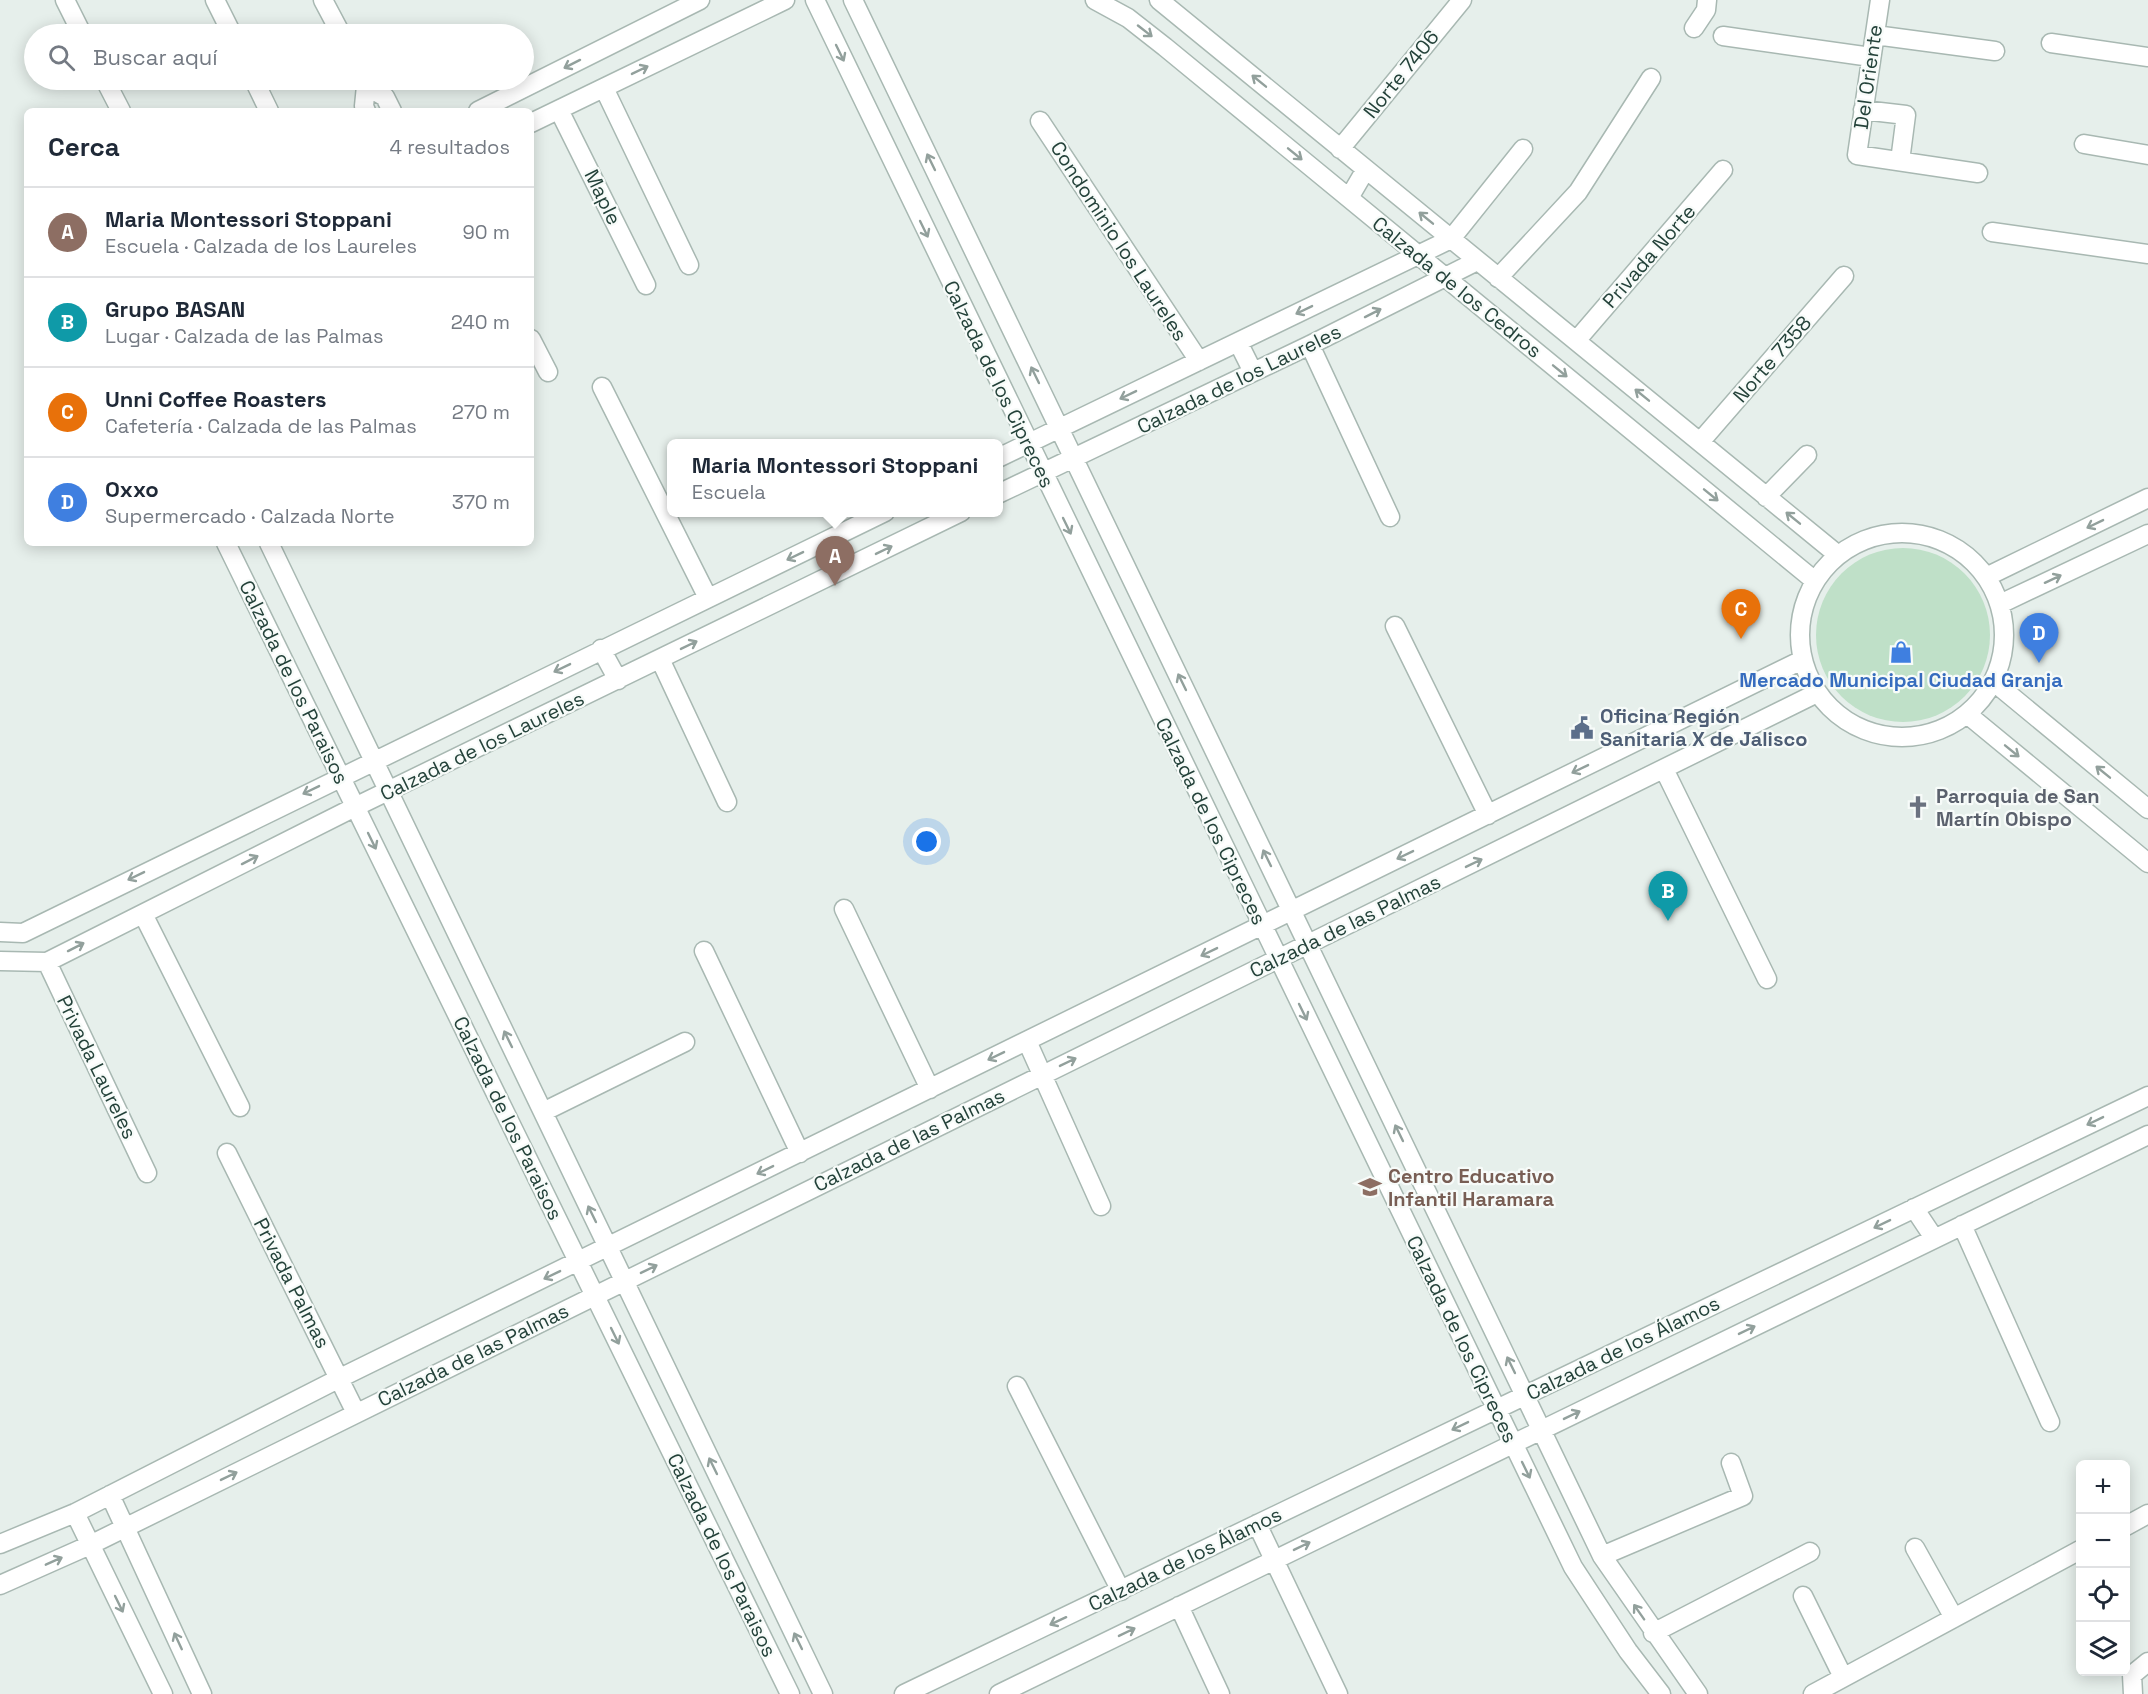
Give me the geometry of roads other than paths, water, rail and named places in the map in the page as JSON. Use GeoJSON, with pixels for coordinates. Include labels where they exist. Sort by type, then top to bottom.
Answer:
{"type":"FeatureCollection","features":[{"type":"Feature","properties":{"kind":"street"},"geometry":{"type":"LineString","coordinates":[[65,0],[77,24]]}},
{"type":"Feature","properties":{"kind":"street"},"geometry":{"type":"LineString","coordinates":[[215,0],[227,24]]}},
{"type":"Feature","properties":{"kind":"street"},"geometry":{"type":"LineString","coordinates":[[323,0],[336,24]]}},
{"type":"Feature","properties":{"kind":"street"},"geometry":{"type":"LineString","coordinates":[[534,83],[700,0]]}},
{"type":"Feature","properties":{"kind":"street"},"geometry":{"type":"LineString","coordinates":[[534,122],[786,0]]}},
{"type":"Feature","properties":{"kind":"street","name":"Calzada de los Cipreces"},"geometry":{"type":"LineString","coordinates":[[814,0],[1573,1567],[1628,1651],[1661,1694]]}},
{"type":"Feature","properties":{"kind":"street","name":"Calzada de los Cipreces"},"geometry":{"type":"LineString","coordinates":[[853,0],[1602,1556],[1653,1633],[1698,1694]]}},
{"type":"Feature","properties":{"kind":"street","name":"Calzada de los Cedros"},"geometry":{"type":"LineString","coordinates":[[1095,0],[1128,18],[1815,581]]}},
{"type":"Feature","properties":{"kind":"street","name":"Calzada de los Cedros"},"geometry":{"type":"LineString","coordinates":[[1159,0],[1838,555]]}},
{"type":"Feature","properties":{"kind":"street","name":"Norte 7406"},"geometry":{"type":"LineString","coordinates":[[1340,148],[1462,0]]}},
{"type":"Feature","properties":{"kind":"street"},"geometry":{"type":"LineString","coordinates":[[1694,28],[1706,10],[1707,0]]}},
{"type":"Feature","properties":{"kind":"street","name":"Del Oriente"},"geometry":{"type":"LineString","coordinates":[[1880,0],[1857,155],[1900,161]]}},
{"type":"Feature","properties":{"kind":"street"},"geometry":{"type":"LineString","coordinates":[[1875,35],[1995,51]]}},
{"type":"Feature","properties":{"kind":"street"},"geometry":{"type":"LineString","coordinates":[[1723,36],[1871,57]]}},
{"type":"Feature","properties":{"kind":"street"},"geometry":{"type":"LineString","coordinates":[[2051,43],[2148,57]]}},
{"type":"Feature","properties":{"kind":"street"},"geometry":{"type":"LineString","coordinates":[[1498,278],[1578,192],[1651,78]]}},
{"type":"Feature","properties":{"kind":"street"},"geometry":{"type":"LineString","coordinates":[[604,88],[689,265]]}},
{"type":"Feature","properties":{"kind":"street"},"geometry":{"type":"LineString","coordinates":[[110,90],[119,108]]}},
{"type":"Feature","properties":{"kind":"street"},"geometry":{"type":"LineString","coordinates":[[259,90],[268,108]]}},
{"type":"Feature","properties":{"kind":"street"},"geometry":{"type":"LineString","coordinates":[[365,90],[365,108]]}},
{"type":"Feature","properties":{"kind":"street"},"geometry":{"type":"LineString","coordinates":[[375,90],[385,97],[390,108]]}},
{"type":"Feature","properties":{"kind":"street"},"geometry":{"type":"LineString","coordinates":[[484,108],[520,90]]}},
{"type":"Feature","properties":{"kind":"street","name":"Maple"},"geometry":{"type":"LineString","coordinates":[[559,110],[646,285]]}},
{"type":"Feature","properties":{"kind":"street"},"geometry":{"type":"LineString","coordinates":[[1863,110],[1906,116],[1900,161],[1978,173]]}},
{"type":"Feature","properties":{"kind":"street","name":"Condominio los Laureles"},"geometry":{"type":"LineString","coordinates":[[1040,121],[1199,361]]}},
{"type":"Feature","properties":{"kind":"street"},"geometry":{"type":"LineString","coordinates":[[2084,144],[2148,154]]}},
{"type":"Feature","properties":{"kind":"street"},"geometry":{"type":"LineString","coordinates":[[1451,239],[1523,149]]}},
{"type":"Feature","properties":{"kind":"street"},"geometry":{"type":"LineString","coordinates":[[1349,198],[1366,169]]}},
{"type":"Feature","properties":{"kind":"street","name":"Privada Norte"},"geometry":{"type":"LineString","coordinates":[[1576,341],[1723,170]]}},
{"type":"Feature","properties":{"kind":"street"},"geometry":{"type":"LineString","coordinates":[[1992,232],[2148,254]]}},
{"type":"Feature","properties":{"kind":"street","name":"Calzada de los Laureles"},"geometry":{"type":"LineString","coordinates":[[1003,456],[1451,239]]}},
{"type":"Feature","properties":{"kind":"street","name":"Calzada de los Laureles"},"geometry":{"type":"LineString","coordinates":[[1003,492],[1310,345],[1478,261]]}},
{"type":"Feature","properties":{"kind":"street","name":"Norte 7358"},"geometry":{"type":"LineString","coordinates":[[1700,442],[1844,276]]}},
{"type":"Feature","properties":{"kind":"street"},"geometry":{"type":"LineString","coordinates":[[1238,342],[1253,372]]}},
{"type":"Feature","properties":{"kind":"street"},"geometry":{"type":"LineString","coordinates":[[534,345],[548,372]]}},
{"type":"Feature","properties":{"kind":"street"},"geometry":{"type":"LineString","coordinates":[[1310,345],[1390,517]]}},
{"type":"Feature","properties":{"kind":"street"},"geometry":{"type":"LineString","coordinates":[[602,387],[667,516]]}},
{"type":"Feature","properties":{"kind":"street"},"geometry":{"type":"LineString","coordinates":[[1766,497],[1807,455]]}},
{"type":"Feature","properties":{"kind":"street"},"geometry":{"type":"LineString","coordinates":[[1986,577],[2148,498]]}},
{"type":"Feature","properties":{"kind":"street"},"geometry":{"type":"LineString","coordinates":[[667,517],[708,598]]}},
{"type":"Feature","properties":{"kind":"street","name":"Calzada de los Laureles"},"geometry":{"type":"LineString","coordinates":[[0,932],[22,933],[340,776],[877,517]]}},
{"type":"Feature","properties":{"kind":"street","name":"Calzada de los Laureles"},"geometry":{"type":"LineString","coordinates":[[0,961],[47,962],[355,807],[953,517]]}},
{"type":"Feature","properties":{"kind":"street"},"geometry":{"type":"LineString","coordinates":[[1917,534],[1937,539],[1956,548],[1986,577],[2000,604],[2004,644],[1994,682],[1982,700],[1967,714],[1947,728],[1924,735],[1900,738],[1876,734],[1853,726],[1833,712],[1817,693],[1802,660],[1799,644],[1802,611],[1815,581],[1838,555],[1875,536],[1917,534]]}},
{"type":"Feature","properties":{"kind":"street"},"geometry":{"type":"LineString","coordinates":[[2000,604],[2148,534]]}},
{"type":"Feature","properties":{"kind":"street","name":"Calzada de los Paraisos"},"geometry":{"type":"LineString","coordinates":[[226,546],[790,1694]]}},
{"type":"Feature","properties":{"kind":"street","name":"Calzada de los Paraisos"},"geometry":{"type":"LineString","coordinates":[[270,546],[824,1694]]}},
{"type":"Feature","properties":{"kind":"street"},"geometry":{"type":"LineString","coordinates":[[1395,626],[1488,815]]}},
{"type":"Feature","properties":{"kind":"street"},"geometry":{"type":"LineString","coordinates":[[602,649],[618,680]]}},
{"type":"Feature","properties":{"kind":"street"},"geometry":{"type":"LineString","coordinates":[[660,659],[727,802]]}},
{"type":"Feature","properties":{"kind":"street","name":"Calzada de las Palmas"},"geometry":{"type":"LineString","coordinates":[[0,1544],[75,1513],[340,1378],[1802,660]]}},
{"type":"Feature","properties":{"kind":"street"},"geometry":{"type":"LineString","coordinates":[[1994,682],[2148,809]]}},
{"type":"Feature","properties":{"kind":"street","name":"Calzada de las Palmas"},"geometry":{"type":"LineString","coordinates":[[0,1585],[125,1528],[1817,693]]}},
{"type":"Feature","properties":{"kind":"street"},"geometry":{"type":"LineString","coordinates":[[1967,714],[2148,863]]}},
{"type":"Feature","properties":{"kind":"street"},"geometry":{"type":"LineString","coordinates":[[1664,769],[1767,979]]}},
{"type":"Feature","properties":{"kind":"street"},"geometry":{"type":"LineString","coordinates":[[844,909],[930,1089]]}},
{"type":"Feature","properties":{"kind":"street"},"geometry":{"type":"LineString","coordinates":[[143,914],[240,1107]]}},
{"type":"Feature","properties":{"kind":"street"},"geometry":{"type":"LineString","coordinates":[[704,951],[800,1153]]}},
{"type":"Feature","properties":{"kind":"street","name":"Privada Laureles"},"geometry":{"type":"LineString","coordinates":[[47,962],[147,1173]]}},
{"type":"Feature","properties":{"kind":"street"},"geometry":{"type":"LineString","coordinates":[[1028,1041],[1101,1206]]}},
{"type":"Feature","properties":{"kind":"street"},"geometry":{"type":"LineString","coordinates":[[543,1112],[686,1042]]}},
{"type":"Feature","properties":{"kind":"street","name":"Calzada de los Álamos"},"geometry":{"type":"LineString","coordinates":[[904,1694],[2148,1095]]}},
{"type":"Feature","properties":{"kind":"street","name":"Calzada de los Álamos"},"geometry":{"type":"LineString","coordinates":[[999,1694],[2148,1135]]}},
{"type":"Feature","properties":{"kind":"street","name":"Privada Palmas"},"geometry":{"type":"LineString","coordinates":[[227,1153],[356,1413]]}},
{"type":"Feature","properties":{"kind":"street"},"geometry":{"type":"LineString","coordinates":[[1914,1208],[1934,1238]]}},
{"type":"Feature","properties":{"kind":"street"},"geometry":{"type":"LineString","coordinates":[[1962,1225],[2050,1422]]}},
{"type":"Feature","properties":{"kind":"street"},"geometry":{"type":"LineString","coordinates":[[1017,1386],[1121,1591]]}},
{"type":"Feature","properties":{"kind":"street"},"geometry":{"type":"LineString","coordinates":[[1602,1556],[1743,1496],[1731,1463]]}},
{"type":"Feature","properties":{"kind":"street"},"geometry":{"type":"LineString","coordinates":[[110,1495],[202,1694]]}},
{"type":"Feature","properties":{"kind":"street"},"geometry":{"type":"LineString","coordinates":[[75,1513],[163,1694]]}},
{"type":"Feature","properties":{"kind":"street"},"geometry":{"type":"LineString","coordinates":[[2130,1524],[2148,1515]]}},
{"type":"Feature","properties":{"kind":"street"},"geometry":{"type":"LineString","coordinates":[[1257,1524],[1338,1694]]}},
{"type":"Feature","properties":{"kind":"street"},"geometry":{"type":"LineString","coordinates":[[1915,1548],[1954,1618]]}},
{"type":"Feature","properties":{"kind":"street"},"geometry":{"type":"LineString","coordinates":[[1653,1633],[1810,1552]]}},
{"type":"Feature","properties":{"kind":"street"},"geometry":{"type":"LineString","coordinates":[[1813,1694],[2076,1552]]}},
{"type":"Feature","properties":{"kind":"street"},"geometry":{"type":"LineString","coordinates":[[1803,1596],[1843,1677]]}},
{"type":"Feature","properties":{"kind":"street"},"geometry":{"type":"LineString","coordinates":[[1179,1606],[1220,1694]]}},
{"type":"Feature","properties":{"kind":"street"},"geometry":{"type":"LineString","coordinates":[[2133,1694],[2132,1675],[2148,1662]]}},
{"type":"Feature","properties":{"kind":"place","name":"Maria Montessori Stoppani"},"geometry":{"type":"Point","coordinates":[835,586]}},
{"type":"Feature","properties":{"kind":"place","name":"Unni Coffee Roasters"},"geometry":{"type":"Point","coordinates":[1741,639]}},
{"type":"Feature","properties":{"kind":"place","name":"Mercado Municipal Ciudad Granja"},"geometry":{"type":"Point","coordinates":[1901,652]}},
{"type":"Feature","properties":{"kind":"place","name":"Oxxo"},"geometry":{"type":"Point","coordinates":[2039,663]}},
{"type":"Feature","properties":{"kind":"place","name":"Oficina Región Sanitaria X de Jalisco"},"geometry":{"type":"Point","coordinates":[1582,728]}},
{"type":"Feature","properties":{"kind":"place","name":"Parroquia de San Martín Obispo"},"geometry":{"type":"Point","coordinates":[1918,807]}},
{"type":"Feature","properties":{"kind":"place","name":"Grupo BASAN"},"geometry":{"type":"Point","coordinates":[1668,921]}},
{"type":"Feature","properties":{"kind":"place","name":"Centro Educativo Infantil Haramara"},"geometry":{"type":"Point","coordinates":[1370,1187]}}]}
